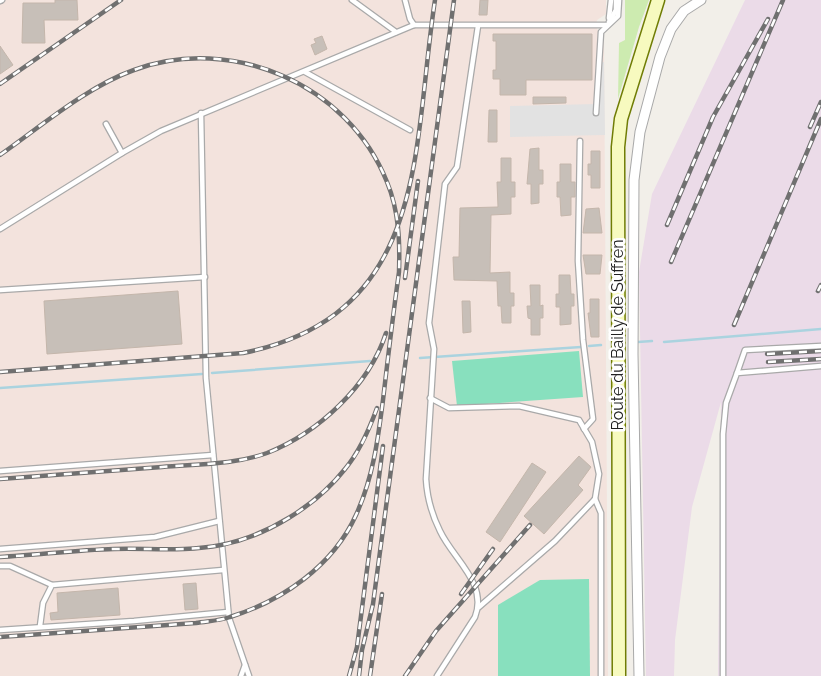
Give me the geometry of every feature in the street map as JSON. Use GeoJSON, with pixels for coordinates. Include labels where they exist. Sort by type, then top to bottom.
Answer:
{"type":"FeatureCollection","features":[{"type":"Feature","properties":{"kind":"main road","name":"Route du Bailly de Suffren"},"geometry":{"type":"LineString","coordinates":[[619,676],[618,147],[621,119],[658,0]]}},
{"type":"Feature","properties":{"kind":"street"},"geometry":{"type":"LineString","coordinates":[[639,676],[633,335],[634,180],[640,132],[660,57],[671,29],[684,11],[701,0]]}},
{"type":"Feature","properties":{"kind":"lane"},"geometry":{"type":"LineString","coordinates":[[352,0],[396,32]]}},
{"type":"Feature","properties":{"kind":"lane"},"geometry":{"type":"LineString","coordinates":[[405,0],[410,19],[414,25]]}},
{"type":"Feature","properties":{"kind":"lane"},"geometry":{"type":"LineString","coordinates":[[607,25],[611,0]]}},
{"type":"Feature","properties":{"kind":"lane"},"geometry":{"type":"LineString","coordinates":[[596,113],[600,32],[607,25],[616,10],[618,0]]}},
{"type":"Feature","properties":{"kind":"lane"},"geometry":{"type":"LineString","coordinates":[[0,229],[161,131],[414,25],[607,25]]}},
{"type":"Feature","properties":{"kind":"lane"},"geometry":{"type":"LineString","coordinates":[[478,26],[457,167],[445,184],[429,323],[434,349],[426,479],[427,494],[440,532],[472,579],[479,607]]}},
{"type":"Feature","properties":{"kind":"lane"},"geometry":{"type":"LineString","coordinates":[[305,72],[410,130]]}},
{"type":"Feature","properties":{"kind":"lane"},"geometry":{"type":"LineString","coordinates":[[201,113],[206,378],[228,612],[249,676]]}},
{"type":"Feature","properties":{"kind":"lane"},"geometry":{"type":"LineString","coordinates":[[106,124],[122,153]]}},
{"type":"Feature","properties":{"kind":"lane"},"geometry":{"type":"LineString","coordinates":[[580,141],[578,261],[583,340],[593,420],[584,429]]}},
{"type":"Feature","properties":{"kind":"lane"},"geometry":{"type":"LineString","coordinates":[[0,290],[205,277]]}},
{"type":"Feature","properties":{"kind":"lane"},"geometry":{"type":"LineString","coordinates":[[723,676],[723,434],[726,404],[745,350],[821,346]]}},
{"type":"Feature","properties":{"kind":"lane"},"geometry":{"type":"LineString","coordinates":[[737,373],[821,366]]}},
{"type":"Feature","properties":{"kind":"lane"},"geometry":{"type":"LineString","coordinates":[[430,398],[449,408],[519,406],[579,420],[592,442],[599,474],[595,499],[601,513],[601,676]]}},
{"type":"Feature","properties":{"kind":"lane"},"geometry":{"type":"LineString","coordinates":[[0,471],[213,455]]}},
{"type":"Feature","properties":{"kind":"lane"},"geometry":{"type":"LineString","coordinates":[[438,676],[475,617],[479,607],[555,541],[595,499]]}},
{"type":"Feature","properties":{"kind":"lane"},"geometry":{"type":"LineString","coordinates":[[0,549],[156,537],[219,522]]}},
{"type":"Feature","properties":{"kind":"lane"},"geometry":{"type":"LineString","coordinates":[[0,566],[10,566],[52,585],[223,570]]}},
{"type":"Feature","properties":{"kind":"lane"},"geometry":{"type":"LineString","coordinates":[[40,626],[42,603],[52,585]]}},
{"type":"Feature","properties":{"kind":"lane"},"geometry":{"type":"LineString","coordinates":[[0,630],[40,626],[134,622],[228,612]]}},
{"type":"Feature","properties":{"kind":"lane"},"geometry":{"type":"LineString","coordinates":[[241,676],[245,665]]}},
{"type":"Feature","properties":{"kind":"shaded area"},"geometry":{"type":"Polygon","coordinates":[[[0,0],[606,0],[606,14],[597,20],[596,25],[597,29],[604,35],[608,676],[0,676],[0,0]]]}},
{"type":"Feature","properties":{"kind":"shaded area"},"geometry":{"type":"Polygon","coordinates":[[[745,0],[821,0],[821,676],[718,676],[721,402],[692,507],[675,640],[674,676],[646,676],[639,272],[652,194],[745,0]]]}},
{"type":"Feature","properties":{"kind":"shaded area"},"geometry":{"type":"Polygon","coordinates":[[[604,62],[605,135],[510,137],[510,106],[597,104],[598,63],[604,62]]]}},
{"type":"Feature","properties":{"kind":"green space"},"geometry":{"type":"Polygon","coordinates":[[[625,0],[649,0],[618,99],[619,43],[625,40],[625,0]]]}},
{"type":"Feature","properties":{"kind":"green space"},"geometry":{"type":"Polygon","coordinates":[[[579,351],[583,397],[457,406],[452,361],[579,351]]]}},
{"type":"Feature","properties":{"kind":"green space"},"geometry":{"type":"Polygon","coordinates":[[[589,579],[590,676],[498,676],[498,605],[540,580],[589,579]]]}},
{"type":"Feature","properties":{"kind":"building"},"geometry":{"type":"Polygon","coordinates":[[[55,0],[77,0],[78,20],[44,20],[45,43],[22,43],[23,3],[55,3],[55,0]]]}},
{"type":"Feature","properties":{"kind":"building"},"geometry":{"type":"Polygon","coordinates":[[[480,0],[488,0],[487,15],[479,15],[480,0]]]}},
{"type":"Feature","properties":{"kind":"building"},"geometry":{"type":"Polygon","coordinates":[[[493,34],[592,34],[592,80],[526,80],[526,95],[500,95],[500,79],[493,79],[493,70],[496,70],[496,41],[493,41],[493,34]]]}},
{"type":"Feature","properties":{"kind":"building"},"geometry":{"type":"Polygon","coordinates":[[[322,36],[327,49],[315,55],[311,45],[316,43],[314,39],[322,36]]]}},
{"type":"Feature","properties":{"kind":"building"},"geometry":{"type":"Polygon","coordinates":[[[0,46],[13,65],[0,74],[0,46]]]}},
{"type":"Feature","properties":{"kind":"building"},"geometry":{"type":"Polygon","coordinates":[[[533,97],[566,97],[566,103],[533,104],[533,97]]]}},
{"type":"Feature","properties":{"kind":"building"},"geometry":{"type":"Polygon","coordinates":[[[489,110],[497,110],[497,142],[488,142],[489,110]]]}},
{"type":"Feature","properties":{"kind":"building"},"geometry":{"type":"Polygon","coordinates":[[[539,148],[539,170],[543,170],[543,184],[539,184],[539,203],[531,204],[531,184],[527,184],[530,149],[539,148]]]}},
{"type":"Feature","properties":{"kind":"building"},"geometry":{"type":"Polygon","coordinates":[[[591,151],[600,151],[600,188],[591,188],[591,175],[588,175],[588,164],[591,164],[591,151]]]}},
{"type":"Feature","properties":{"kind":"building"},"geometry":{"type":"Polygon","coordinates":[[[501,158],[511,158],[511,182],[515,182],[515,197],[511,197],[511,214],[491,215],[490,273],[510,272],[510,293],[514,293],[514,306],[511,306],[511,323],[502,323],[501,306],[498,306],[497,281],[454,280],[453,257],[459,257],[460,208],[498,207],[497,182],[501,182],[501,158]]]}},
{"type":"Feature","properties":{"kind":"building"},"geometry":{"type":"Polygon","coordinates":[[[560,164],[571,164],[571,182],[575,182],[575,197],[571,197],[571,215],[561,216],[560,197],[557,197],[557,182],[560,182],[560,164]]]}},
{"type":"Feature","properties":{"kind":"building"},"geometry":{"type":"Polygon","coordinates":[[[599,208],[602,233],[583,233],[586,209],[599,208]]]}},
{"type":"Feature","properties":{"kind":"building"},"geometry":{"type":"Polygon","coordinates":[[[583,255],[602,255],[600,274],[586,274],[583,255]]]}},
{"type":"Feature","properties":{"kind":"building"},"geometry":{"type":"Polygon","coordinates":[[[559,275],[570,275],[571,294],[574,294],[574,306],[571,306],[571,324],[560,325],[560,307],[556,307],[556,294],[559,294],[559,275]]]}},
{"type":"Feature","properties":{"kind":"building"},"geometry":{"type":"Polygon","coordinates":[[[530,285],[540,285],[540,306],[543,305],[543,318],[540,318],[540,335],[531,335],[531,319],[528,318],[527,306],[531,306],[530,285]]]}},
{"type":"Feature","properties":{"kind":"building"},"geometry":{"type":"Polygon","coordinates":[[[178,291],[182,344],[47,354],[44,301],[178,291]]]}},
{"type":"Feature","properties":{"kind":"building"},"geometry":{"type":"Polygon","coordinates":[[[590,299],[599,299],[599,337],[591,337],[588,313],[590,313],[590,299]]]}},
{"type":"Feature","properties":{"kind":"building"},"geometry":{"type":"Polygon","coordinates":[[[462,301],[470,301],[471,332],[463,333],[462,301]]]}},
{"type":"Feature","properties":{"kind":"building"},"geometry":{"type":"Polygon","coordinates":[[[579,456],[591,467],[578,485],[583,490],[544,534],[524,516],[579,456]]]}},
{"type":"Feature","properties":{"kind":"building"},"geometry":{"type":"Polygon","coordinates":[[[532,463],[546,472],[500,542],[486,532],[532,463]]]}},
{"type":"Feature","properties":{"kind":"building"},"geometry":{"type":"Polygon","coordinates":[[[196,583],[198,609],[185,610],[183,584],[196,583]]]}},
{"type":"Feature","properties":{"kind":"building"},"geometry":{"type":"Polygon","coordinates":[[[118,588],[120,615],[51,620],[50,613],[58,612],[57,593],[118,588]]]}},
{"type":"Feature","properties":{"kind":"waterway"},"geometry":{"type":"LineString","coordinates":[[664,342],[821,329]]}},
{"type":"Feature","properties":{"kind":"waterway"},"geometry":{"type":"LineString","coordinates":[[638,342],[652,341]]}},
{"type":"Feature","properties":{"kind":"waterway"},"geometry":{"type":"LineString","coordinates":[[589,346],[601,345]]}},
{"type":"Feature","properties":{"kind":"waterway"},"geometry":{"type":"LineString","coordinates":[[420,358],[581,347]]}},
{"type":"Feature","properties":{"kind":"waterway"},"geometry":{"type":"LineString","coordinates":[[212,373],[370,361]]}},
{"type":"Feature","properties":{"kind":"waterway"},"geometry":{"type":"LineString","coordinates":[[0,388],[202,374]]}},
{"type":"Feature","properties":{"kind":"railway"},"geometry":{"type":"LineString","coordinates":[[0,84],[121,0]]}},
{"type":"Feature","properties":{"kind":"railway"},"geometry":{"type":"LineString","coordinates":[[0,372],[243,353],[304,333],[349,303],[380,264],[401,218],[413,167],[422,113],[435,0]]}},
{"type":"Feature","properties":{"kind":"railway"},"geometry":{"type":"LineString","coordinates":[[359,676],[362,650],[373,604],[454,0]]}},
{"type":"Feature","properties":{"kind":"railway"},"geometry":{"type":"LineString","coordinates":[[671,262],[783,0]]}},
{"type":"Feature","properties":{"kind":"railway"},"geometry":{"type":"LineString","coordinates":[[667,225],[713,117],[768,19]]}},
{"type":"Feature","properties":{"kind":"railway"},"geometry":{"type":"LineString","coordinates":[[0,155],[99,86],[134,70],[171,60],[209,59],[247,64],[283,76],[316,94],[345,118],[369,148],[387,182],[394,204],[399,238],[399,272],[377,444],[371,473],[356,515],[334,550],[320,565],[287,591],[249,610],[222,619],[196,623],[0,637]]}},
{"type":"Feature","properties":{"kind":"railway"},"geometry":{"type":"LineString","coordinates":[[810,127],[821,102]]}},
{"type":"Feature","properties":{"kind":"railway"},"geometry":{"type":"LineString","coordinates":[[734,325],[821,119]]}},
{"type":"Feature","properties":{"kind":"railway"},"geometry":{"type":"LineString","coordinates":[[405,278],[418,181]]}},
{"type":"Feature","properties":{"kind":"railway"},"geometry":{"type":"LineString","coordinates":[[818,291],[821,285]]}},
{"type":"Feature","properties":{"kind":"railway"},"geometry":{"type":"LineString","coordinates":[[0,479],[215,463],[241,460],[267,453],[305,433],[339,405],[367,371],[378,353],[386,333]]}},
{"type":"Feature","properties":{"kind":"railway"},"geometry":{"type":"LineString","coordinates":[[767,354],[821,351]]}},
{"type":"Feature","properties":{"kind":"railway"},"geometry":{"type":"LineString","coordinates":[[768,362],[821,359]]}},
{"type":"Feature","properties":{"kind":"railway"},"geometry":{"type":"LineString","coordinates":[[0,557],[100,550],[208,547],[256,535],[289,518],[333,483],[360,448],[377,408]]}},
{"type":"Feature","properties":{"kind":"railway"},"geometry":{"type":"LineString","coordinates":[[349,676],[357,647],[383,446]]}},
{"type":"Feature","properties":{"kind":"railway"},"geometry":{"type":"LineString","coordinates":[[405,676],[436,631],[530,525]]}},
{"type":"Feature","properties":{"kind":"railway"},"geometry":{"type":"LineString","coordinates":[[461,594],[493,549]]}},
{"type":"Feature","properties":{"kind":"railway"},"geometry":{"type":"LineString","coordinates":[[370,676],[382,594]]}}]}
